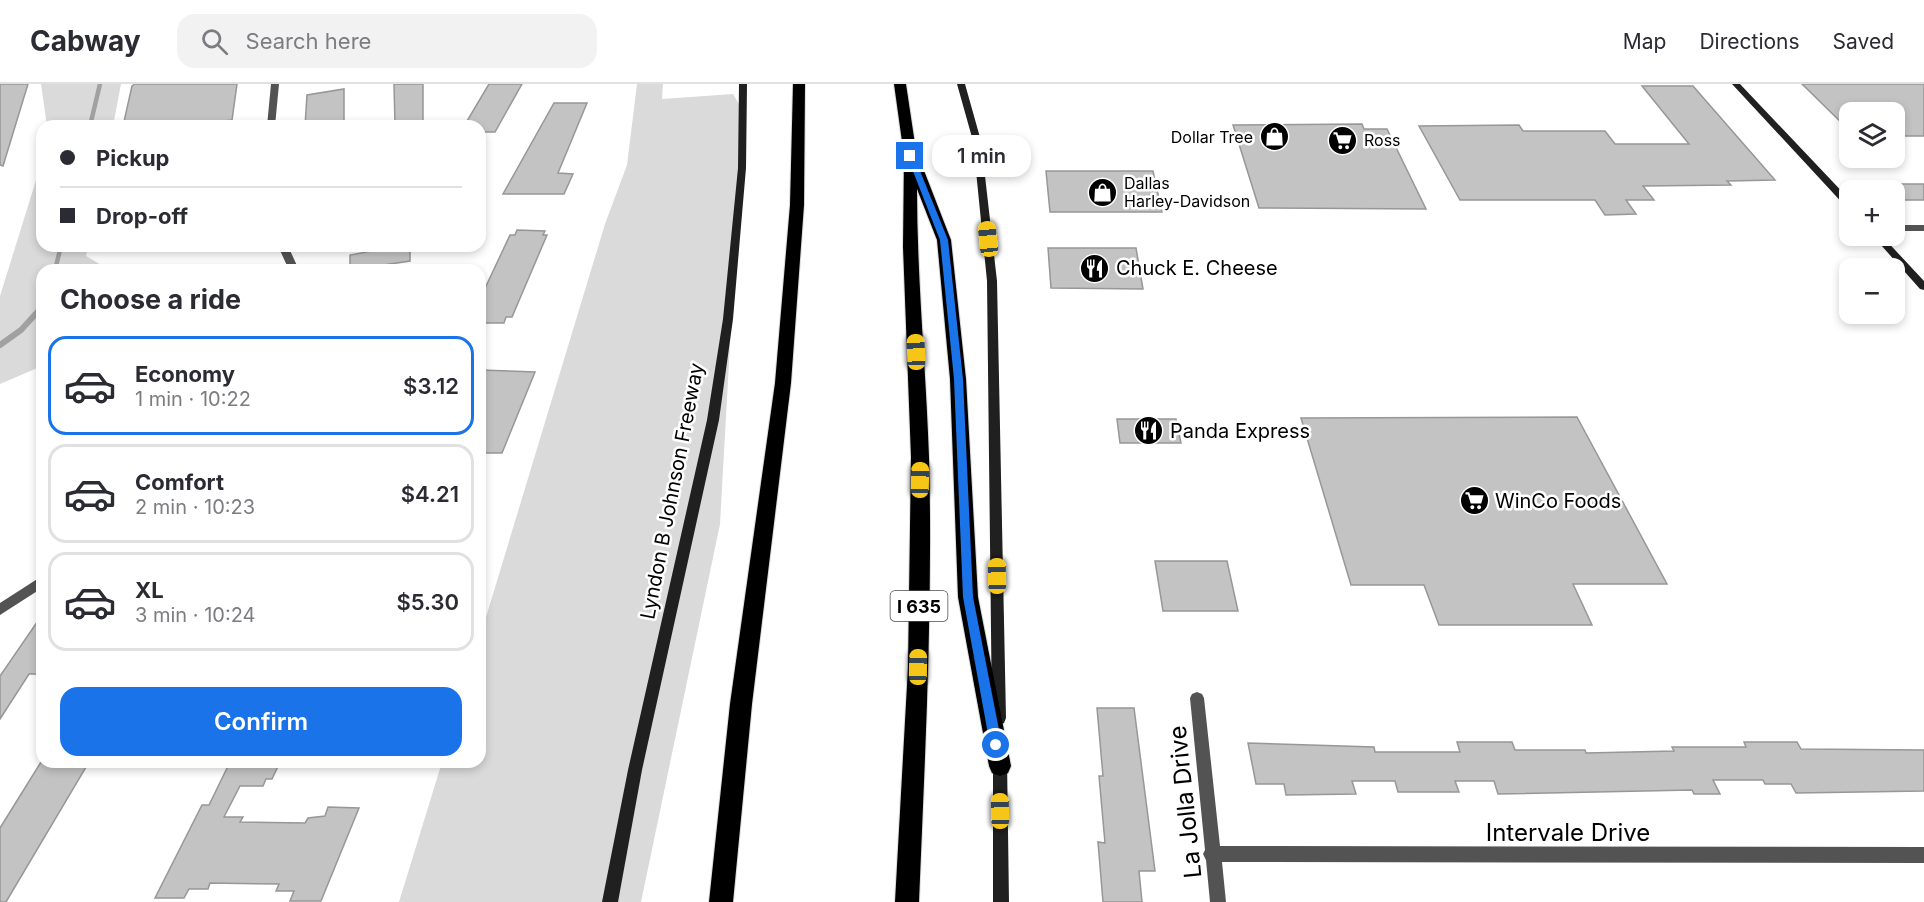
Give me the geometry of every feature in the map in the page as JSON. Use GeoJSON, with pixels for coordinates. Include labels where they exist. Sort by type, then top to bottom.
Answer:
{"type":"FeatureCollection","features":[{"type":"Feature","properties":{"kind":"highway"},"geometry":{"type":"LineString","coordinates":[[721,902],[741,704],[783,383],[797,205],[799,84]]}},
{"type":"Feature","properties":{"kind":"highway","name":"I 635"},"geometry":{"type":"LineString","coordinates":[[900,84],[910,156],[910,247],[920,457],[918,667],[907,902]]}},
{"type":"Feature","properties":{"kind":"highway"},"geometry":{"type":"LineString","coordinates":[[910,156],[944,240],[958,379],[968,597],[1000,766]]}},
{"type":"Feature","properties":{"kind":"main road","name":"Lyndon B Johnson Freeway"},"geometry":{"type":"LineString","coordinates":[[610,902],[635,770],[713,420],[728,319],[742,168],[743,84]]}},
{"type":"Feature","properties":{"kind":"main road"},"geometry":{"type":"LineString","coordinates":[[961,84],[977,141],[992,281],[1001,902]]}},
{"type":"Feature","properties":{"kind":"main road"},"geometry":{"type":"LineString","coordinates":[[1736,84],[1839,194]]}},
{"type":"Feature","properties":{"kind":"main road"},"geometry":{"type":"LineString","coordinates":[[1887,246],[1924,286]]}},
{"type":"Feature","properties":{"kind":"street"},"geometry":{"type":"LineString","coordinates":[[272,120],[275,84]]}},
{"type":"Feature","properties":{"kind":"street"},"geometry":{"type":"LineString","coordinates":[[1905,228],[1924,228]]}},
{"type":"Feature","properties":{"kind":"street"},"geometry":{"type":"LineString","coordinates":[[0,610],[36,585]]}},
{"type":"Feature","properties":{"kind":"street","name":"La Jolla Drive"},"geometry":{"type":"LineString","coordinates":[[1197,698],[1211,854],[1218,902]]}},
{"type":"Feature","properties":{"kind":"street","name":"Intervale Drive"},"geometry":{"type":"LineString","coordinates":[[1211,854],[1924,855]]}},
{"type":"Feature","properties":{"kind":"shaded area"},"geometry":{"type":"Polygon","coordinates":[[[41,84],[121,84],[114,120],[46,120],[41,84]]]}},
{"type":"Feature","properties":{"kind":"shaded area"},"geometry":{"type":"Polygon","coordinates":[[[637,84],[663,84],[662,99],[733,94],[743,111],[720,524],[641,902],[399,902],[440,768],[486,768],[486,617],[605,224],[627,165],[637,84]]]}},
{"type":"Feature","properties":{"kind":"shaded area"},"geometry":{"type":"Polygon","coordinates":[[[36,180],[36,252],[87,252],[86,256],[100,264],[36,264],[36,369],[0,384],[0,296],[36,180]]]}},
{"type":"Feature","properties":{"kind":"building"},"geometry":{"type":"Polygon","coordinates":[[[0,84],[28,84],[3,166],[0,165],[0,84]]]}},
{"type":"Feature","properties":{"kind":"building"},"geometry":{"type":"Polygon","coordinates":[[[135,84],[237,84],[232,120],[124,120],[132,86],[135,84]]]}},
{"type":"Feature","properties":{"kind":"building"},"geometry":{"type":"Polygon","coordinates":[[[394,84],[423,84],[423,120],[395,120],[394,84]]]}},
{"type":"Feature","properties":{"kind":"building"},"geometry":{"type":"Polygon","coordinates":[[[489,84],[522,84],[495,132],[486,132],[486,120],[468,120],[489,84]]]}},
{"type":"Feature","properties":{"kind":"building"},"geometry":{"type":"Polygon","coordinates":[[[1802,84],[1924,84],[1924,136],[1905,136],[1905,102],[1839,102],[1839,120],[1802,84]]]}},
{"type":"Feature","properties":{"kind":"building"},"geometry":{"type":"Polygon","coordinates":[[[1642,86],[1693,86],[1775,180],[1727,181],[1731,185],[1643,186],[1654,200],[1626,200],[1636,214],[1605,215],[1595,200],[1460,200],[1419,126],[1519,125],[1523,131],[1605,131],[1615,144],[1689,144],[1642,86]]]}},
{"type":"Feature","properties":{"kind":"building"},"geometry":{"type":"Polygon","coordinates":[[[344,89],[344,120],[305,120],[307,95],[344,89]]]}},
{"type":"Feature","properties":{"kind":"building"},"geometry":{"type":"Polygon","coordinates":[[[554,103],[587,103],[558,173],[573,174],[564,194],[503,194],[554,103]]]}},
{"type":"Feature","properties":{"kind":"building"},"geometry":{"type":"Polygon","coordinates":[[[1362,124],[1364,129],[1387,129],[1426,209],[1259,208],[1233,125],[1362,124]]]}},
{"type":"Feature","properties":{"kind":"building","name":"Dallas Harley-Davidson"},"geometry":{"type":"Polygon","coordinates":[[[1046,171],[1153,171],[1162,212],[1050,212],[1046,171]]]}},
{"type":"Feature","properties":{"kind":"building"},"geometry":{"type":"Polygon","coordinates":[[[1905,184],[1924,184],[1924,200],[1905,200],[1905,184]]]}},
{"type":"Feature","properties":{"kind":"building"},"geometry":{"type":"Polygon","coordinates":[[[517,230],[545,231],[543,235],[547,235],[512,317],[506,317],[504,323],[486,323],[486,286],[510,235],[515,235],[517,230]]]}},
{"type":"Feature","properties":{"kind":"building","name":"Chuck E. Cheese"},"geometry":{"type":"Polygon","coordinates":[[[1048,248],[1136,248],[1143,289],[1051,288],[1048,248]]]}},
{"type":"Feature","properties":{"kind":"building"},"geometry":{"type":"Polygon","coordinates":[[[366,252],[410,252],[410,261],[390,264],[350,264],[350,255],[366,252]]]}},
{"type":"Feature","properties":{"kind":"building"},"geometry":{"type":"Polygon","coordinates":[[[486,370],[535,372],[502,453],[486,453],[486,370]]]}},
{"type":"Feature","properties":{"kind":"building","name":"WinCo Foods"},"geometry":{"type":"Polygon","coordinates":[[[1577,417],[1667,584],[1573,584],[1592,625],[1439,625],[1424,585],[1351,585],[1301,418],[1577,417]]]}},
{"type":"Feature","properties":{"kind":"building","name":"Panda Express"},"geometry":{"type":"Polygon","coordinates":[[[1117,419],[1176,419],[1181,443],[1120,443],[1117,419]]]}},
{"type":"Feature","properties":{"kind":"building"},"geometry":{"type":"Polygon","coordinates":[[[1155,561],[1227,561],[1238,611],[1163,611],[1155,561]]]}},
{"type":"Feature","properties":{"kind":"building"},"geometry":{"type":"Polygon","coordinates":[[[36,624],[36,674],[29,674],[0,719],[0,676],[36,624]]]}},
{"type":"Feature","properties":{"kind":"building"},"geometry":{"type":"Polygon","coordinates":[[[1097,708],[1134,708],[1155,871],[1139,871],[1142,902],[1103,902],[1098,842],[1105,843],[1099,776],[1103,776],[1097,708]]]}},
{"type":"Feature","properties":{"kind":"building"},"geometry":{"type":"Polygon","coordinates":[[[1457,742],[1512,742],[1515,750],[1585,750],[1586,753],[1674,751],[1672,747],[1746,747],[1744,742],[1797,742],[1801,749],[1924,750],[1924,791],[1796,793],[1791,784],[1765,784],[1763,780],[1713,780],[1720,794],[1694,794],[1692,790],[1498,794],[1494,781],[1455,781],[1459,792],[1398,792],[1395,781],[1352,781],[1356,794],[1286,795],[1284,784],[1256,784],[1248,743],[1374,747],[1375,752],[1460,752],[1457,742]]]}},
{"type":"Feature","properties":{"kind":"building"},"geometry":{"type":"Polygon","coordinates":[[[37,768],[85,768],[6,902],[0,902],[0,828],[37,768]]]}},
{"type":"Feature","properties":{"kind":"building"},"geometry":{"type":"Polygon","coordinates":[[[227,768],[277,768],[272,779],[266,779],[263,786],[240,786],[224,817],[243,817],[240,822],[305,823],[308,818],[325,816],[328,807],[359,808],[321,901],[290,901],[294,891],[276,891],[279,884],[210,883],[208,889],[189,889],[184,898],[155,898],[202,805],[209,805],[227,768]]]}},
{"type":"Feature","properties":{"kind":"waterway"},"geometry":{"type":"LineString","coordinates":[[91,120],[100,84]]}},
{"type":"Feature","properties":{"kind":"waterway"},"geometry":{"type":"LineString","coordinates":[[56,264],[60,252]]}},
{"type":"Feature","properties":{"kind":"waterway"},"geometry":{"type":"LineString","coordinates":[[0,345],[21,330],[36,314]]}},
{"type":"Feature","properties":{"kind":"place","name":"Dollar Tree"},"geometry":{"type":"Point","coordinates":[1274,137]}},
{"type":"Feature","properties":{"kind":"place","name":"Ross"},"geometry":{"type":"Point","coordinates":[1343,140]}},
{"type":"Feature","properties":{"kind":"place","name":"Dallas Harley-Davidson"},"geometry":{"type":"Point","coordinates":[1103,192]}},
{"type":"Feature","properties":{"kind":"place","name":"Chuck E. Cheese"},"geometry":{"type":"Point","coordinates":[1095,268]}},
{"type":"Feature","properties":{"kind":"place","name":"Panda Express"},"geometry":{"type":"Point","coordinates":[1149,431]}},
{"type":"Feature","properties":{"kind":"place","name":"WinCo Foods"},"geometry":{"type":"Point","coordinates":[1474,501]}},
{"type":"Feature","properties":{"kind":"route"},"geometry":{"type":"LineString","coordinates":[[910,156],[944,240],[958,379],[968,597],[996,745]]}}]}
